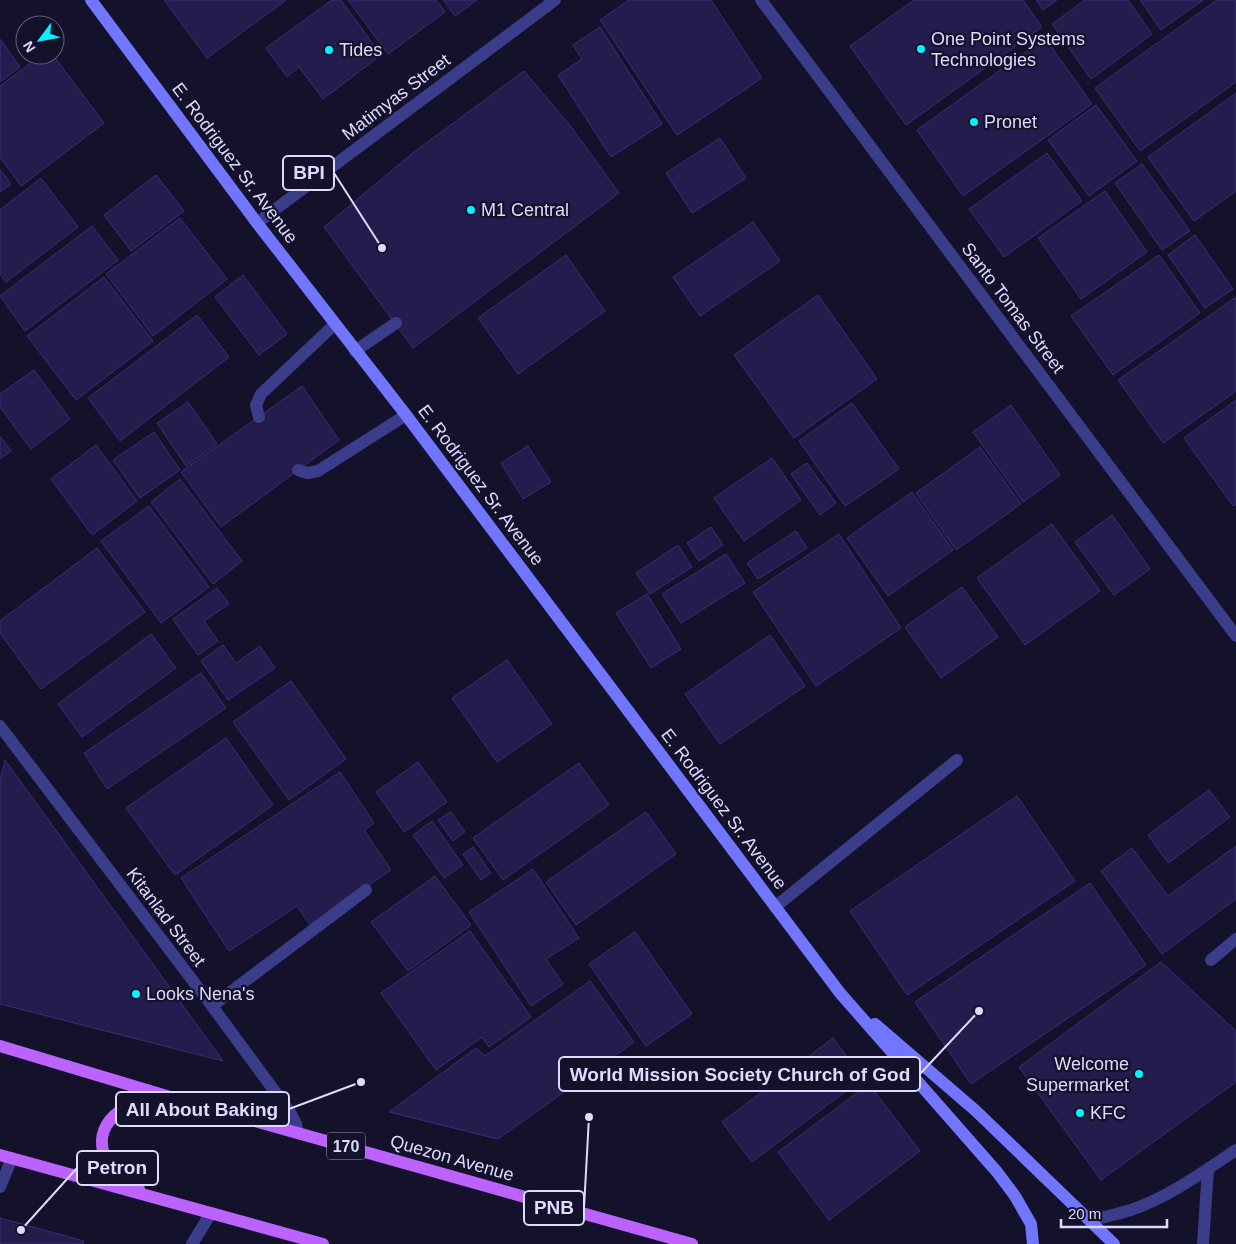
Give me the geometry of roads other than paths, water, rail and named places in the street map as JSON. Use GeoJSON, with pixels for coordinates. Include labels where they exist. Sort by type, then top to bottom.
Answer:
{"type":"FeatureCollection","features":[{"type":"Feature","properties":{"kind":"main road","name":"E. Rodriguez Sr. Avenue"},"geometry":{"type":"LineString","coordinates":[[91,0],[257,223],[406,415],[840,993],[1009,1188],[1030,1224],[1033,1244]]}},
{"type":"Feature","properties":{"kind":"main road","name":"E. Rodriguez Sr. Avenue"},"geometry":{"type":"LineString","coordinates":[[840,993],[976,1111],[1114,1244]]}},
{"type":"Feature","properties":{"kind":"main road","name":"Quezon Avenue"},"geometry":{"type":"LineString","coordinates":[[0,1046],[180,1100],[692,1244]]}},
{"type":"Feature","properties":{"kind":"main road"},"geometry":{"type":"LineString","coordinates":[[158,1199],[127,1182],[113,1170],[104,1153],[103,1135],[114,1116],[132,1104],[157,1098],[180,1100]]}},
{"type":"Feature","properties":{"kind":"main road"},"geometry":{"type":"LineString","coordinates":[[6,1156],[323,1244]]}},
{"type":"Feature","properties":{"kind":"street","name":"Matimyas Street"},"geometry":{"type":"LineString","coordinates":[[257,223],[555,0]]}},
{"type":"Feature","properties":{"kind":"street","name":"Santo Tomas Street"},"geometry":{"type":"LineString","coordinates":[[761,0],[1236,636]]}},
{"type":"Feature","properties":{"kind":"street"},"geometry":{"type":"LineString","coordinates":[[355,351],[396,323]]}},
{"type":"Feature","properties":{"kind":"street"},"geometry":{"type":"LineString","coordinates":[[259,417],[256,405],[261,394],[335,324]]}},
{"type":"Feature","properties":{"kind":"street"},"geometry":{"type":"LineString","coordinates":[[298,470],[307,473],[318,471],[406,415]]}},
{"type":"Feature","properties":{"kind":"street","name":"Kitanlad Street"},"geometry":{"type":"LineString","coordinates":[[0,726],[290,1112],[298,1133]]}},
{"type":"Feature","properties":{"kind":"street"},"geometry":{"type":"LineString","coordinates":[[775,907],[958,760]]}},
{"type":"Feature","properties":{"kind":"street"},"geometry":{"type":"LineString","coordinates":[[212,1006],[366,890]]}},
{"type":"Feature","properties":{"kind":"street"},"geometry":{"type":"LineString","coordinates":[[1211,960],[1236,939]]}},
{"type":"Feature","properties":{"kind":"street"},"geometry":{"type":"LineString","coordinates":[[1090,1221],[1132,1209],[1171,1192],[1236,1150]]}},
{"type":"Feature","properties":{"kind":"street"},"geometry":{"type":"LineString","coordinates":[[0,1187],[6,1156]]}},
{"type":"Feature","properties":{"kind":"street"},"geometry":{"type":"LineString","coordinates":[[1202,1244],[1208,1169]]}},
{"type":"Feature","properties":{"kind":"street"},"geometry":{"type":"LineString","coordinates":[[192,1244],[211,1213]]}},
{"type":"Feature","properties":{"kind":"place","name":"One Point Systems Technologies"},"geometry":{"type":"Point","coordinates":[921,49]}},
{"type":"Feature","properties":{"kind":"place","name":"Tides"},"geometry":{"type":"Point","coordinates":[329,50]}},
{"type":"Feature","properties":{"kind":"place","name":"Pronet"},"geometry":{"type":"Point","coordinates":[974,122]}},
{"type":"Feature","properties":{"kind":"place","name":"M1 Central"},"geometry":{"type":"Point","coordinates":[471,210]}},
{"type":"Feature","properties":{"kind":"place","name":"BPI"},"geometry":{"type":"Point","coordinates":[382,248]}},
{"type":"Feature","properties":{"kind":"place","name":"Looks Nena's"},"geometry":{"type":"Point","coordinates":[136,994]}},
{"type":"Feature","properties":{"kind":"place","name":"World Mission Society Church of God"},"geometry":{"type":"Point","coordinates":[979,1011]}},
{"type":"Feature","properties":{"kind":"place","name":"Welcome Supermarket"},"geometry":{"type":"Point","coordinates":[1139,1074]}},
{"type":"Feature","properties":{"kind":"place","name":"All About Baking"},"geometry":{"type":"Point","coordinates":[361,1082]}},
{"type":"Feature","properties":{"kind":"place","name":"KFC"},"geometry":{"type":"Point","coordinates":[1080,1113]}},
{"type":"Feature","properties":{"kind":"place","name":"PNB"},"geometry":{"type":"Point","coordinates":[589,1117]}},
{"type":"Feature","properties":{"kind":"place","name":"Petron"},"geometry":{"type":"Point","coordinates":[21,1230]}}]}
